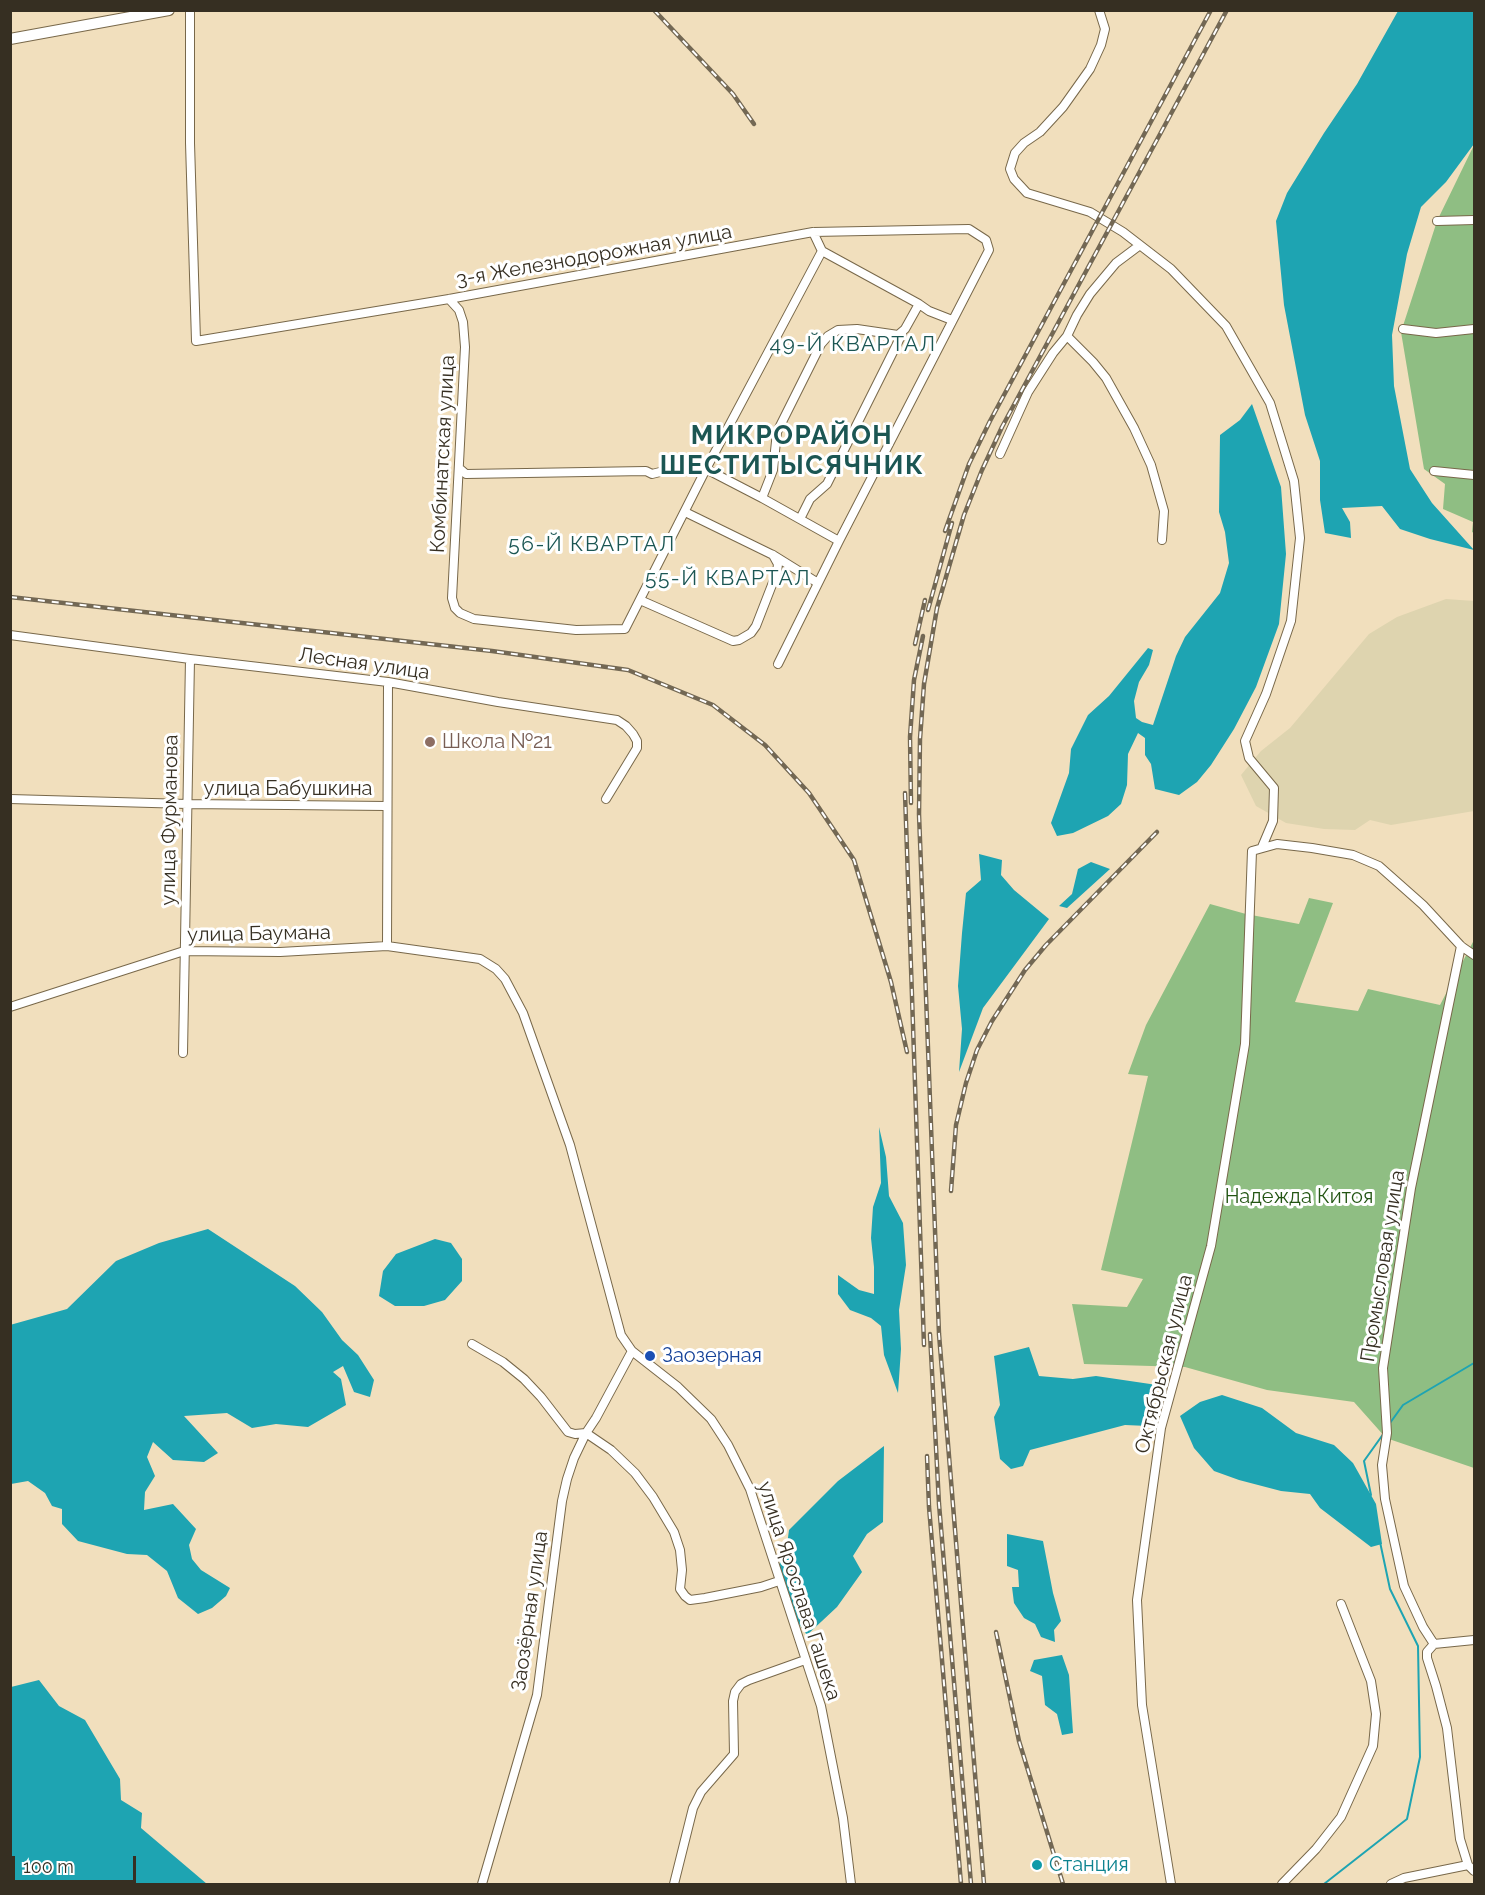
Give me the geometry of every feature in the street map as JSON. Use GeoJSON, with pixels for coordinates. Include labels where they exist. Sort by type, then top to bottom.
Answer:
{"type":"FeatureCollection","features":[{"type":"Feature","properties":{"kind":"street"},"geometry":{"type":"LineString","coordinates":[[10,39],[169,10]]}},
{"type":"Feature","properties":{"kind":"street","name":"3-я Железнодорожная улица"},"geometry":{"type":"LineString","coordinates":[[190,10],[190,143],[196,341],[449,299],[813,232],[969,229],[986,240],[989,250],[952,320]]}},
{"type":"Feature","properties":{"kind":"street"},"geometry":{"type":"LineString","coordinates":[[1099,10],[1105,29],[1101,45],[1090,69],[1048,124],[1015,153],[1010,170],[1014,179],[1027,193],[1090,212],[1171,268],[1226,326],[1270,403],[1294,481],[1300,538],[1291,621],[1266,694],[1245,741],[1249,758],[1274,788],[1274,821],[1262,847]]}},
{"type":"Feature","properties":{"kind":"street"},"geometry":{"type":"LineString","coordinates":[[1437,221],[1474,220]]}},
{"type":"Feature","properties":{"kind":"street"},"geometry":{"type":"LineString","coordinates":[[778,663],[952,320],[939,316],[822,251],[813,232]]}},
{"type":"Feature","properties":{"kind":"street"},"geometry":{"type":"LineString","coordinates":[[999,454],[1028,392],[1067,336],[1090,294],[1116,263],[1140,245]]}},
{"type":"Feature","properties":{"kind":"street"},"geometry":{"type":"LineString","coordinates":[[773,555],[778,564],[777,572],[756,626],[746,638],[733,641],[640,600],[706,469],[822,251]]}},
{"type":"Feature","properties":{"kind":"street","name":"Комбинатская улица"},"geometry":{"type":"LineString","coordinates":[[449,299],[459,310],[463,322],[465,347],[452,598],[455,608],[474,620],[564,629],[625,630],[640,600]]}},
{"type":"Feature","properties":{"kind":"street"},"geometry":{"type":"LineString","coordinates":[[800,519],[810,499],[827,483],[902,333],[919,304]]}},
{"type":"Feature","properties":{"kind":"street"},"geometry":{"type":"LineString","coordinates":[[762,498],[772,470],[777,432],[821,344],[838,330],[856,329],[898,335],[902,333]]}},
{"type":"Feature","properties":{"kind":"street"},"geometry":{"type":"LineString","coordinates":[[1403,329],[1436,333],[1474,329]]}},
{"type":"Feature","properties":{"kind":"street"},"geometry":{"type":"LineString","coordinates":[[1067,336],[1106,378],[1134,428],[1151,465],[1164,511],[1162,540]]}},
{"type":"Feature","properties":{"kind":"street"},"geometry":{"type":"LineString","coordinates":[[459,468],[466,474],[646,471],[652,474],[680,465],[688,465],[706,469],[838,542]]}},
{"type":"Feature","properties":{"kind":"street"},"geometry":{"type":"LineString","coordinates":[[1434,471],[1474,475]]}},
{"type":"Feature","properties":{"kind":"street"},"geometry":{"type":"LineString","coordinates":[[685,512],[773,555],[818,583]]}},
{"type":"Feature","properties":{"kind":"street","name":"Лесная улица"},"geometry":{"type":"LineString","coordinates":[[10,635],[388,682],[617,720],[633,734],[637,741],[637,748],[606,799]]}},
{"type":"Feature","properties":{"kind":"street","name":"улица Фурманова"},"geometry":{"type":"LineString","coordinates":[[183,1053],[190,659]]}},
{"type":"Feature","properties":{"kind":"street"},"geometry":{"type":"LineString","coordinates":[[387,946],[388,682]]}},
{"type":"Feature","properties":{"kind":"street","name":"улица Бабушкина"},"geometry":{"type":"LineString","coordinates":[[10,800],[386,806]]}},
{"type":"Feature","properties":{"kind":"street"},"geometry":{"type":"LineString","coordinates":[[1262,847],[1277,844],[1353,855],[1379,866],[1423,905],[1461,946],[1474,955]]}},
{"type":"Feature","properties":{"kind":"street","name":"Октябрьская улица"},"geometry":{"type":"LineString","coordinates":[[1171,1884],[1142,1705],[1137,1600],[1161,1428],[1210,1246],[1245,1044],[1252,851],[1262,847]]}},
{"type":"Feature","properties":{"kind":"street","name":"улица Баумана"},"geometry":{"type":"LineString","coordinates":[[10,1007],[184,951],[280,952],[387,946],[480,959],[505,979],[523,1013],[570,1145],[615,1318],[621,1335],[632,1352]]}},
{"type":"Feature","properties":{"kind":"street","name":"Промысловая улица"},"geometry":{"type":"LineString","coordinates":[[1434,1644],[1404,1586],[1385,1499],[1382,1465],[1387,1433],[1383,1368],[1411,1188],[1461,946]]}},
{"type":"Feature","properties":{"kind":"street"},"geometry":{"type":"LineString","coordinates":[[472,1344],[503,1362],[524,1379],[542,1397],[568,1432],[586,1433],[611,1450],[635,1473],[667,1519],[680,1550],[682,1570],[680,1589],[690,1600],[761,1587],[779,1581]]}},
{"type":"Feature","properties":{"kind":"street","name":"Заозёрная улица"},"geometry":{"type":"LineString","coordinates":[[482,1884],[537,1695],[562,1501],[574,1458],[632,1352]]}},
{"type":"Feature","properties":{"kind":"street","name":"улица Ярослава Гашека"},"geometry":{"type":"LineString","coordinates":[[632,1352],[678,1387],[711,1419],[728,1445],[750,1489],[821,1706],[843,1818],[851,1884]]}},
{"type":"Feature","properties":{"kind":"street"},"geometry":{"type":"LineString","coordinates":[[1282,1884],[1316,1849],[1341,1817],[1373,1746],[1376,1714],[1371,1681],[1341,1604]]}},
{"type":"Feature","properties":{"kind":"street"},"geometry":{"type":"LineString","coordinates":[[1391,1884],[1404,1878],[1471,1868],[1460,1839],[1447,1728],[1426,1652],[1434,1644],[1474,1640]]}},
{"type":"Feature","properties":{"kind":"street"},"geometry":{"type":"LineString","coordinates":[[674,1884],[693,1808],[701,1792],[734,1754],[733,1701],[735,1692],[741,1684],[748,1680],[805,1660]]}},
{"type":"Feature","properties":{"kind":"green space"},"geometry":{"type":"Polygon","coordinates":[[[1474,145],[1474,533],[1472,532],[1473,522],[1443,509],[1445,484],[1424,469],[1401,332],[1437,221],[1474,145]]]}},
{"type":"Feature","properties":{"kind":"green space","name":"Надежда Китоя"},"geometry":{"type":"Polygon","coordinates":[[[1309,898],[1333,903],[1295,1002],[1358,1011],[1368,989],[1440,1005],[1474,940],[1474,1468],[1386,1438],[1354,1402],[1267,1390],[1185,1367],[1084,1364],[1072,1304],[1127,1307],[1143,1279],[1101,1270],[1148,1076],[1128,1074],[1146,1025],[1210,904],[1246,914],[1299,924],[1309,898]]]}},
{"type":"Feature","properties":{"kind":"sand"},"geometry":{"type":"Polygon","coordinates":[[[1446,599],[1474,601],[1474,811],[1391,825],[1370,820],[1355,830],[1324,829],[1286,823],[1256,806],[1241,775],[1261,751],[1290,728],[1369,634],[1397,617],[1446,599]]]}},
{"type":"Feature","properties":{"kind":"water"},"geometry":{"type":"Polygon","coordinates":[[[1398,11],[1474,11],[1474,144],[1446,182],[1421,207],[1407,254],[1392,335],[1394,386],[1410,469],[1432,503],[1474,550],[1400,529],[1382,506],[1342,508],[1350,522],[1351,538],[1325,533],[1320,500],[1320,461],[1305,415],[1284,305],[1276,221],[1287,193],[1357,84],[1398,11]]]}},
{"type":"Feature","properties":{"kind":"water"},"geometry":{"type":"Polygon","coordinates":[[[1252,404],[1281,487],[1286,554],[1279,624],[1256,687],[1234,729],[1197,782],[1179,795],[1155,789],[1151,764],[1145,755],[1145,738],[1138,733],[1128,754],[1127,785],[1121,804],[1108,816],[1073,833],[1057,836],[1051,823],[1069,773],[1071,749],[1088,715],[1109,696],[1148,648],[1153,650],[1149,665],[1139,682],[1134,701],[1136,718],[1153,725],[1176,656],[1185,637],[1220,593],[1229,563],[1225,532],[1219,512],[1220,435],[1240,420],[1252,404]]]}},
{"type":"Feature","properties":{"kind":"water"},"geometry":{"type":"Polygon","coordinates":[[[979,854],[1002,860],[1001,875],[1014,890],[1049,919],[983,1008],[959,1072],[962,1029],[958,986],[962,933],[966,893],[981,880],[979,854]]]}},
{"type":"Feature","properties":{"kind":"water"},"geometry":{"type":"Polygon","coordinates":[[[1091,862],[1110,869],[1067,908],[1059,906],[1072,894],[1078,869],[1091,862]]]}},
{"type":"Feature","properties":{"kind":"water"},"geometry":{"type":"Polygon","coordinates":[[[879,1127],[886,1157],[889,1196],[903,1223],[906,1265],[899,1310],[901,1349],[898,1393],[884,1355],[881,1326],[871,1318],[850,1310],[838,1294],[838,1275],[859,1290],[874,1294],[871,1238],[873,1207],[881,1183],[879,1127]]]}},
{"type":"Feature","properties":{"kind":"water"},"geometry":{"type":"Polygon","coordinates":[[[208,1229],[295,1286],[322,1312],[342,1340],[358,1355],[374,1380],[370,1397],[354,1392],[343,1366],[333,1372],[341,1379],[346,1405],[308,1427],[276,1424],[252,1428],[227,1413],[184,1416],[218,1453],[204,1462],[173,1460],[153,1442],[147,1457],[155,1476],[145,1492],[144,1510],[173,1504],[196,1529],[189,1545],[192,1559],[201,1570],[230,1588],[226,1596],[212,1608],[198,1614],[178,1598],[167,1571],[147,1555],[127,1554],[78,1541],[62,1524],[62,1509],[52,1506],[45,1493],[28,1481],[11,1484],[10,1325],[67,1309],[116,1261],[159,1243],[208,1229]]]}},
{"type":"Feature","properties":{"kind":"water"},"geometry":{"type":"Polygon","coordinates":[[[435,1239],[451,1243],[462,1259],[462,1281],[445,1300],[424,1306],[395,1306],[379,1296],[383,1271],[396,1254],[435,1239]]]}},
{"type":"Feature","properties":{"kind":"water"},"geometry":{"type":"Polygon","coordinates":[[[1029,1347],[1039,1376],[1073,1379],[1096,1376],[1157,1385],[1148,1426],[1125,1425],[1030,1450],[1023,1466],[1011,1469],[1000,1459],[994,1417],[1000,1405],[994,1356],[1029,1347]]]}},
{"type":"Feature","properties":{"kind":"water"},"geometry":{"type":"Polygon","coordinates":[[[1222,1395],[1262,1408],[1296,1433],[1334,1445],[1353,1463],[1376,1504],[1382,1544],[1371,1547],[1320,1508],[1310,1494],[1281,1491],[1214,1471],[1194,1448],[1180,1416],[1200,1402],[1222,1395]]]}},
{"type":"Feature","properties":{"kind":"water"},"geometry":{"type":"Polygon","coordinates":[[[884,1446],[883,1522],[867,1534],[853,1556],[862,1572],[837,1607],[807,1635],[794,1617],[778,1566],[786,1553],[789,1530],[838,1481],[884,1446]]]}},
{"type":"Feature","properties":{"kind":"water"},"geometry":{"type":"Polygon","coordinates":[[[1007,1534],[1043,1541],[1061,1621],[1054,1630],[1055,1642],[1041,1637],[1035,1624],[1024,1618],[1014,1603],[1012,1587],[1019,1587],[1018,1570],[1007,1566],[1007,1534]]]}},
{"type":"Feature","properties":{"kind":"water"},"geometry":{"type":"Polygon","coordinates":[[[1062,1655],[1069,1675],[1073,1733],[1062,1735],[1057,1714],[1045,1705],[1042,1676],[1030,1671],[1034,1660],[1062,1655]]]}},
{"type":"Feature","properties":{"kind":"water"},"geometry":{"type":"Polygon","coordinates":[[[39,1680],[59,1706],[85,1720],[120,1779],[121,1800],[142,1813],[141,1828],[207,1884],[11,1884],[11,1687],[39,1680]]]}},
{"type":"Feature","properties":{"kind":"waterway"},"geometry":{"type":"LineString","coordinates":[[1390,1423],[1403,1405],[1474,1363]]}},
{"type":"Feature","properties":{"kind":"waterway"},"geometry":{"type":"LineString","coordinates":[[1371,1495],[1364,1461],[1384,1433]]}},
{"type":"Feature","properties":{"kind":"waterway"},"geometry":{"type":"LineString","coordinates":[[1324,1884],[1407,1819],[1420,1757],[1418,1646],[1390,1589],[1380,1542]]}},
{"type":"Feature","properties":{"kind":"railway"},"geometry":{"type":"LineString","coordinates":[[654,10],[733,94],[754,124]]}},
{"type":"Feature","properties":{"kind":"railway"},"geometry":{"type":"LineString","coordinates":[[945,531],[969,464],[990,421],[1211,10]]}},
{"type":"Feature","properties":{"kind":"railway"},"geometry":{"type":"LineString","coordinates":[[984,1884],[939,1334],[919,814],[920,739],[924,684],[937,608],[964,515],[982,470],[1002,427],[1227,10]]}},
{"type":"Feature","properties":{"kind":"railway"},"geometry":{"type":"LineString","coordinates":[[928,610],[952,523]]}},
{"type":"Feature","properties":{"kind":"railway"},"geometry":{"type":"LineString","coordinates":[[10,597],[492,651],[628,670],[713,705],[765,745],[809,793],[854,860],[891,982],[907,1052]]}},
{"type":"Feature","properties":{"kind":"railway"},"geometry":{"type":"LineString","coordinates":[[915,644],[925,600]]}},
{"type":"Feature","properties":{"kind":"railway"},"geometry":{"type":"LineString","coordinates":[[911,803],[910,737],[914,680],[923,636]]}},
{"type":"Feature","properties":{"kind":"railway"},"geometry":{"type":"LineString","coordinates":[[905,793],[924,1345]]}},
{"type":"Feature","properties":{"kind":"railway"},"geometry":{"type":"LineString","coordinates":[[951,1191],[956,1125],[966,1083],[977,1050],[992,1021],[1025,970],[1046,945],[1157,832]]}},
{"type":"Feature","properties":{"kind":"railway"},"geometry":{"type":"LineString","coordinates":[[930,1334],[939,1504],[971,1884]]}},
{"type":"Feature","properties":{"kind":"railway"},"geometry":{"type":"LineString","coordinates":[[927,1456],[929,1507],[961,1884]]}},
{"type":"Feature","properties":{"kind":"railway"},"geometry":{"type":"LineString","coordinates":[[996,1632],[1019,1741],[1063,1884]]}},
{"type":"Feature","properties":{"kind":"place","name":"Школа №21"},"geometry":{"type":"Point","coordinates":[430,742]}},
{"type":"Feature","properties":{"kind":"place","name":"Заозерная"},"geometry":{"type":"Point","coordinates":[650,1356]}},
{"type":"Feature","properties":{"kind":"place","name":"Станция"},"geometry":{"type":"Point","coordinates":[1037,1865]}},
{"type":"Feature","properties":{"kind":"district","name":"49-Й КВАРТАЛ"},"geometry":{"type":"Point","coordinates":[853,345]}},
{"type":"Feature","properties":{"kind":"district","name":"МИКРОРАЙОН ШЕСТИТЫСЯЧНИК"},"geometry":{"type":"Point","coordinates":[792,451]}},
{"type":"Feature","properties":{"kind":"district","name":"56-Й КВАРТАЛ"},"geometry":{"type":"Point","coordinates":[592,545]}},
{"type":"Feature","properties":{"kind":"district","name":"55-Й КВАРТАЛ"},"geometry":{"type":"Point","coordinates":[728,579]}}]}
